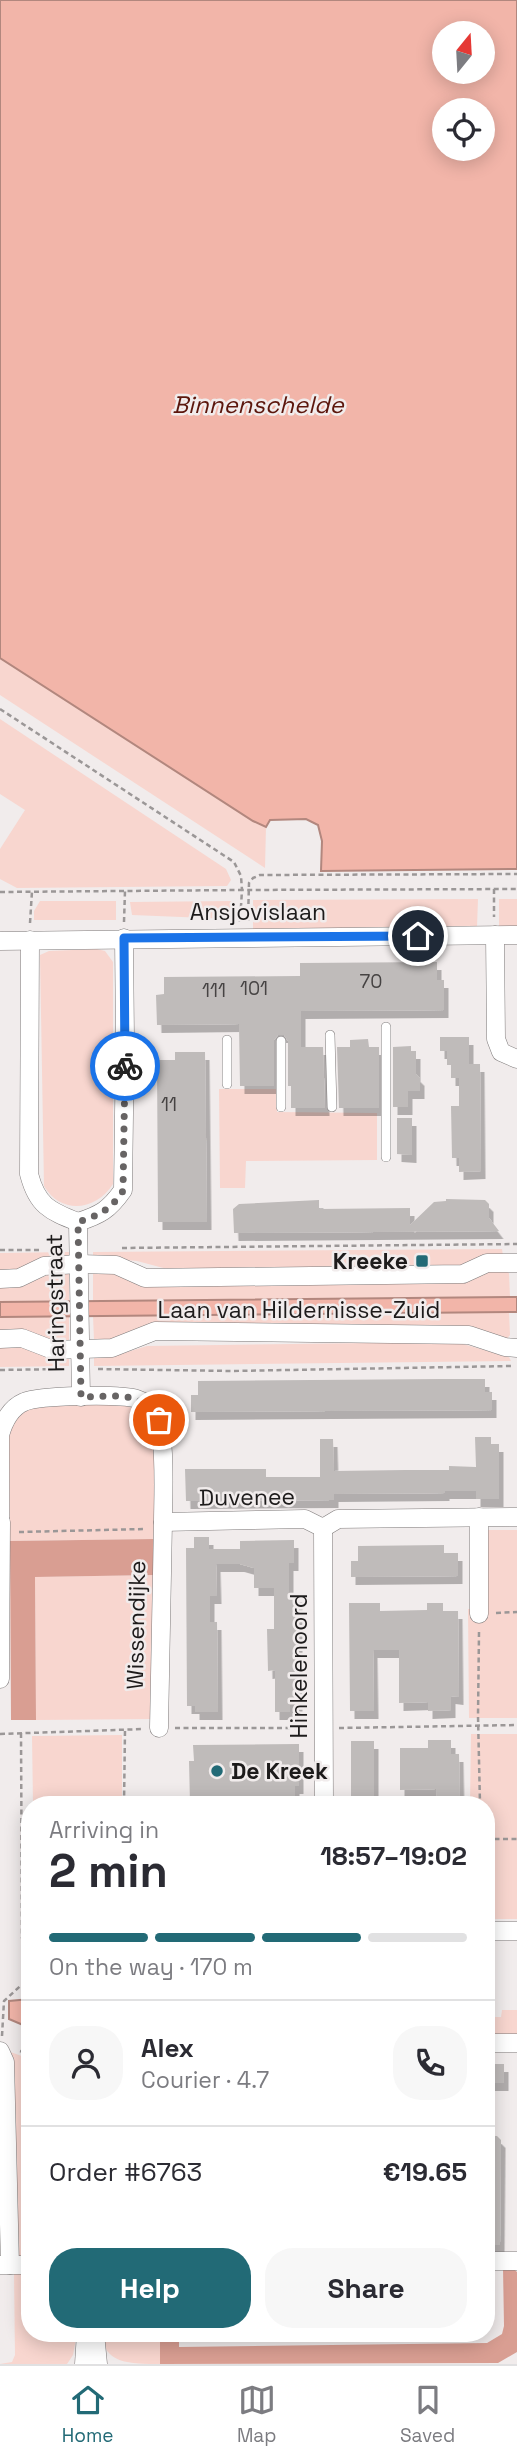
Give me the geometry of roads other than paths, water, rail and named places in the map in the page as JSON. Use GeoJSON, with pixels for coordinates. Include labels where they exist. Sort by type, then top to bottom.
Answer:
{"type":"FeatureCollection","features":[{"type":"Feature","properties":{"kind":"street"},"geometry":{"type":"LineString","coordinates":[[495,935],[496,1039],[500,1052],[517,1059]]}},
{"type":"Feature","properties":{"kind":"street","name":"Ansjovislaan"},"geometry":{"type":"LineString","coordinates":[[0,941],[517,936]]}},
{"type":"Feature","properties":{"kind":"street","name":"Haringstraat"},"geometry":{"type":"LineString","coordinates":[[81,1397],[78,1222],[111,1207],[123,1191],[124,938]]}},
{"type":"Feature","properties":{"kind":"street"},"geometry":{"type":"LineString","coordinates":[[30,940],[29,1174],[34,1193],[43,1205],[58,1215],[78,1222]]}},
{"type":"Feature","properties":{"kind":"street"},"geometry":{"type":"LineString","coordinates":[[0,1279],[19,1278],[44,1266],[80,1264],[116,1265],[145,1278],[463,1274],[486,1263],[517,1263]]}},
{"type":"Feature","properties":{"kind":"street","name":"Laan van Hildernisse-Zuid"},"geometry":{"type":"LineString","coordinates":[[0,1339],[22,1338],[53,1350],[112,1348],[155,1331],[469,1335],[505,1348],[517,1348]]}},
{"type":"Feature","properties":{"kind":"street"},"geometry":{"type":"LineString","coordinates":[[0,1679],[0,1436],[4,1422],[12,1411],[36,1398],[136,1398],[146,1403],[154,1410],[162,1431],[163,1526]]}},
{"type":"Feature","properties":{"kind":"street"},"geometry":{"type":"LineString","coordinates":[[479,1517],[479,1614]]}},
{"type":"Feature","properties":{"kind":"street","name":"Duvenee"},"geometry":{"type":"LineString","coordinates":[[163,1526],[305,1520],[323,1528],[338,1519],[517,1517]]}},
{"type":"Feature","properties":{"kind":"street","name":"Wissendijke"},"geometry":{"type":"LineString","coordinates":[[159,1728],[163,1526]]}},
{"type":"Feature","properties":{"kind":"street","name":"Hinkelenoord"},"geometry":{"type":"LineString","coordinates":[[323,1528],[324,1796]]}},
{"type":"Feature","properties":{"kind":"street"},"geometry":{"type":"LineString","coordinates":[[495,1931],[517,1931]]}},
{"type":"Feature","properties":{"kind":"street"},"geometry":{"type":"LineString","coordinates":[[495,2043],[517,2043]]}},
{"type":"Feature","properties":{"kind":"street"},"geometry":{"type":"LineString","coordinates":[[5,2265],[6,2047]]}},
{"type":"Feature","properties":{"kind":"street"},"geometry":{"type":"LineString","coordinates":[[495,2261],[517,2260]]}},
{"type":"Feature","properties":{"kind":"street"},"geometry":{"type":"LineString","coordinates":[[84,2364],[85,2342]]}},
{"type":"Feature","properties":{"kind":"street"},"geometry":{"type":"LineString","coordinates":[[96,2342],[98,2364]]}},
{"type":"Feature","properties":{"kind":"lane"},"geometry":{"type":"LineString","coordinates":[[386,1027],[386,1157]]}},
{"type":"Feature","properties":{"kind":"lane"},"geometry":{"type":"LineString","coordinates":[[330,1035],[332,1107]]}},
{"type":"Feature","properties":{"kind":"lane"},"geometry":{"type":"LineString","coordinates":[[227,1040],[227,1084]]}},
{"type":"Feature","properties":{"kind":"lane"},"geometry":{"type":"LineString","coordinates":[[281,1041],[281,1108]]}},
{"type":"Feature","properties":{"kind":"water","name":"Binnenschelde"},"geometry":{"type":"Polygon","coordinates":[[[0,0],[517,0],[517,869],[321,871],[322,841],[318,825],[306,819],[270,820],[266,827],[0,658],[0,0]]]}},
{"type":"Feature","properties":{"kind":"water"},"geometry":{"type":"Polygon","coordinates":[[[517,1297],[517,1312],[0,1317],[0,1302],[517,1297]]]}},
{"type":"Feature","properties":{"kind":"water"},"geometry":{"type":"Polygon","coordinates":[[[21,2000],[21,2024],[9,2019],[9,2001],[21,2000]]]}},
{"type":"Feature","properties":{"kind":"place","name":"Kreeke"},"geometry":{"type":"Point","coordinates":[422,1261]}},
{"type":"Feature","properties":{"kind":"place","name":"De Kreek"},"geometry":{"type":"Point","coordinates":[217,1771]}}]}
